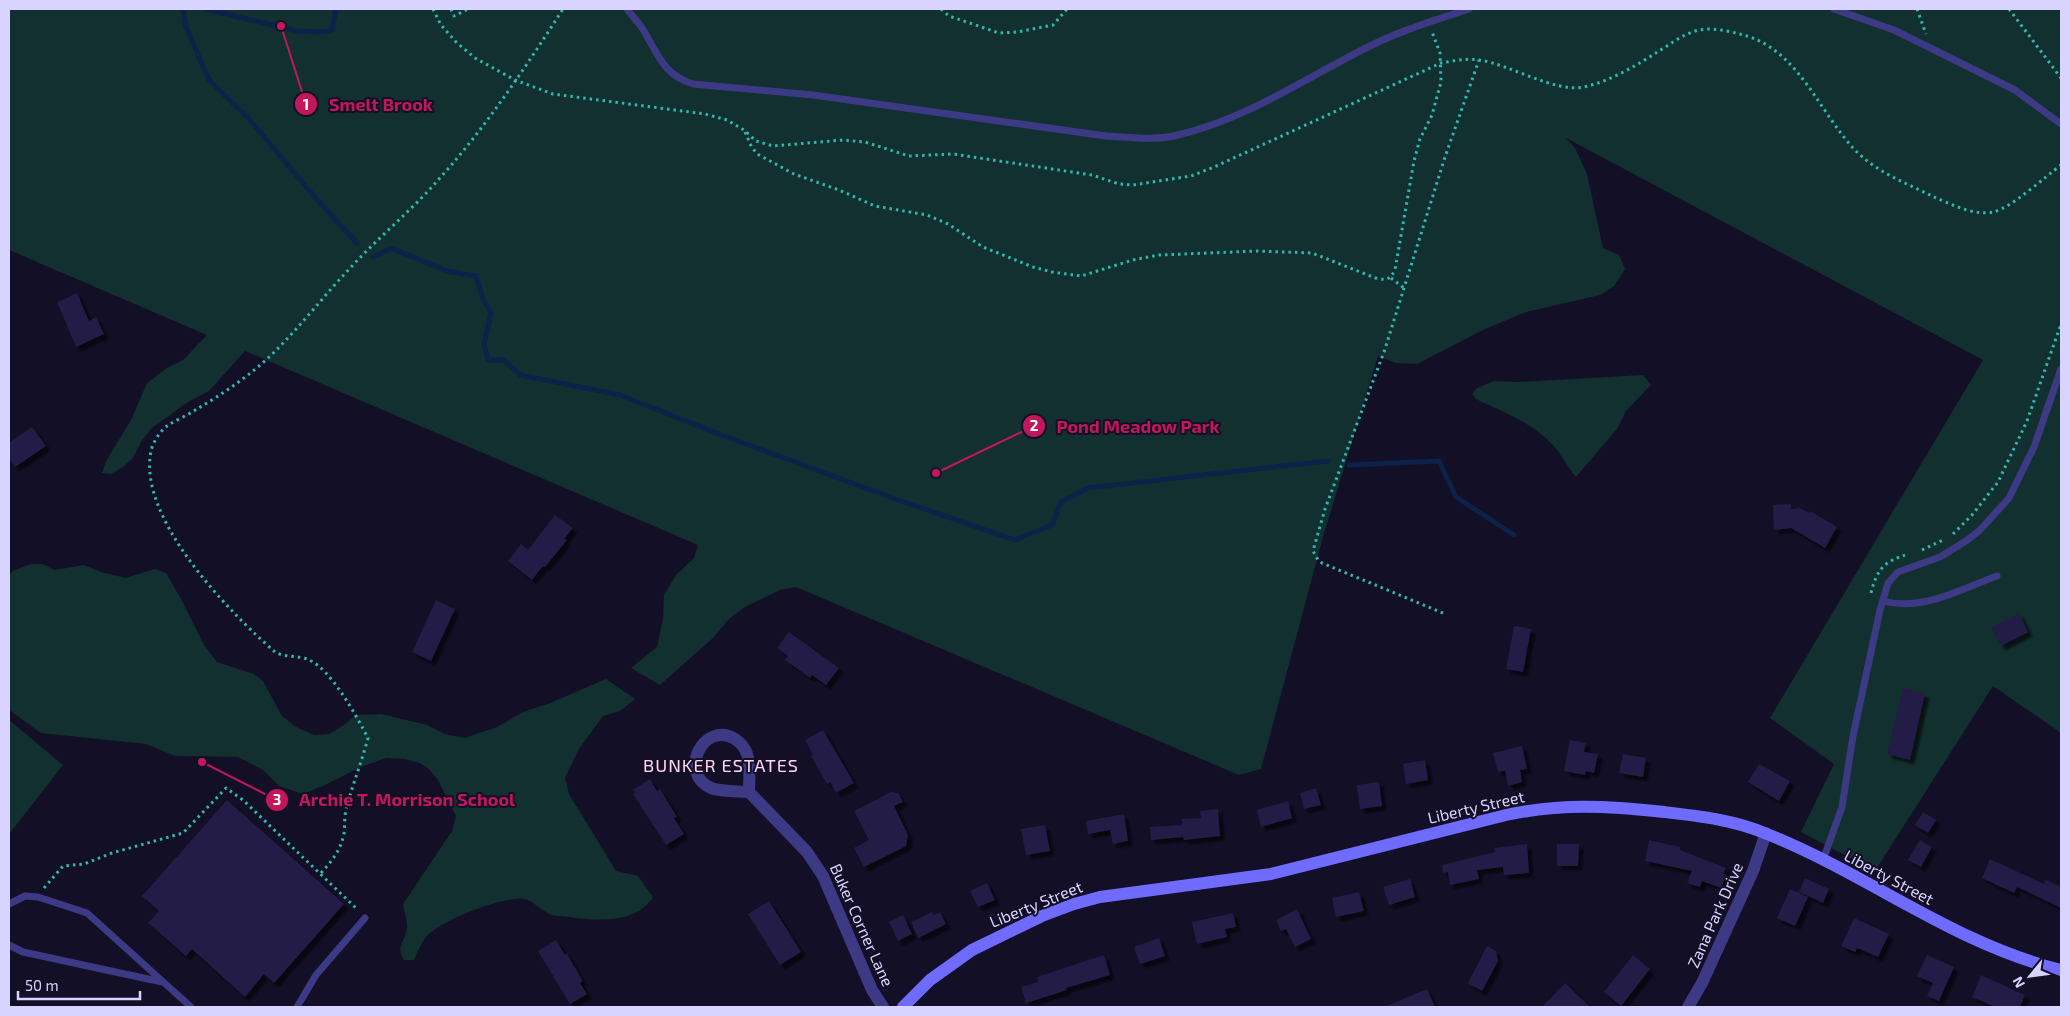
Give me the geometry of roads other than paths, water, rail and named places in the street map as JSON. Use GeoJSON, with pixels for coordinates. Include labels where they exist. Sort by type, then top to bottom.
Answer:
{"type":"FeatureCollection","features":[{"type":"Feature","properties":{"kind":"main road","name":"Liberty Street"},"geometry":{"type":"LineString","coordinates":[[903,1007],[935,976],[972,950],[1042,916],[1074,904],[1100,897],[1271,874],[1522,812],[1566,806],[1608,807],[1720,820],[1766,833],[1823,860],[1966,936],[2014,956],[2061,970]]}},
{"type":"Feature","properties":{"kind":"street"},"geometry":{"type":"LineString","coordinates":[[723,736],[733,738],[741,744],[748,759],[749,792],[717,790],[702,782],[695,770],[694,762],[697,752],[705,741],[713,737],[723,736]]}},
{"type":"Feature","properties":{"kind":"street","name":"Buker Corner Lane"},"geometry":{"type":"LineString","coordinates":[[749,792],[807,852],[819,868],[872,990],[883,1007]]}},
{"type":"Feature","properties":{"kind":"street","name":"Zana Park Drive"},"geometry":{"type":"LineString","coordinates":[[1688,1007],[1697,994],[1753,871],[1766,833]]}},
{"type":"Feature","properties":{"kind":"lane"},"geometry":{"type":"LineString","coordinates":[[627,9],[643,29],[658,56],[671,73],[680,80],[694,84],[813,95],[1106,136],[1150,138],[1177,136],[1217,123],[1274,98],[1371,46],[1427,22],[1469,9]]}},
{"type":"Feature","properties":{"kind":"lane"},"geometry":{"type":"LineString","coordinates":[[1834,9],[1894,30],[2015,90],[2061,124]]}},
{"type":"Feature","properties":{"kind":"lane"},"geometry":{"type":"LineString","coordinates":[[1823,860],[1837,827],[1842,808],[1850,747],[1882,601],[1888,583],[1898,572],[1954,550],[1980,530],[2008,498],[2034,447],[2061,369]]}},
{"type":"Feature","properties":{"kind":"lane"},"geometry":{"type":"LineString","coordinates":[[1882,601],[1905,605],[1923,602],[1996,576]]}},
{"type":"Feature","properties":{"kind":"lane"},"geometry":{"type":"LineString","coordinates":[[9,904],[25,896],[38,896],[87,913],[191,1007]]}},
{"type":"Feature","properties":{"kind":"lane"},"geometry":{"type":"LineString","coordinates":[[297,1007],[316,975],[365,918]]}},
{"type":"Feature","properties":{"kind":"lane"},"geometry":{"type":"LineString","coordinates":[[9,945],[23,952],[162,982]]}},
{"type":"Feature","properties":{"kind":"waterway"},"geometry":{"type":"LineString","coordinates":[[183,9],[186,27],[209,80],[248,118],[320,203],[357,243]]}},
{"type":"Feature","properties":{"kind":"waterway"},"geometry":{"type":"LineString","coordinates":[[205,9],[298,31],[319,32],[332,30],[336,9]]}},
{"type":"Feature","properties":{"kind":"waterway"},"geometry":{"type":"LineString","coordinates":[[373,257],[391,248],[447,271],[476,276],[483,299],[491,313],[484,344],[488,360],[504,360],[520,375],[620,395],[719,434],[901,501],[1015,540],[1052,525],[1061,502],[1088,488],[1328,461]]}},
{"type":"Feature","properties":{"kind":"waterway"},"geometry":{"type":"LineString","coordinates":[[1349,465],[1439,461],[1456,497],[1514,535]]}},
{"type":"Feature","properties":{"kind":"place","name":"Smelt Brook"},"geometry":{"type":"Point","coordinates":[281,26]}},
{"type":"Feature","properties":{"kind":"place","name":"Pond Meadow Park"},"geometry":{"type":"Point","coordinates":[936,473]}},
{"type":"Feature","properties":{"kind":"place","name":"Archie T. Morrison School"},"geometry":{"type":"Point","coordinates":[202,762]}},
{"type":"Feature","properties":{"kind":"district","name":"BUNKER ESTATES"},"geometry":{"type":"Point","coordinates":[721,766]}}]}
